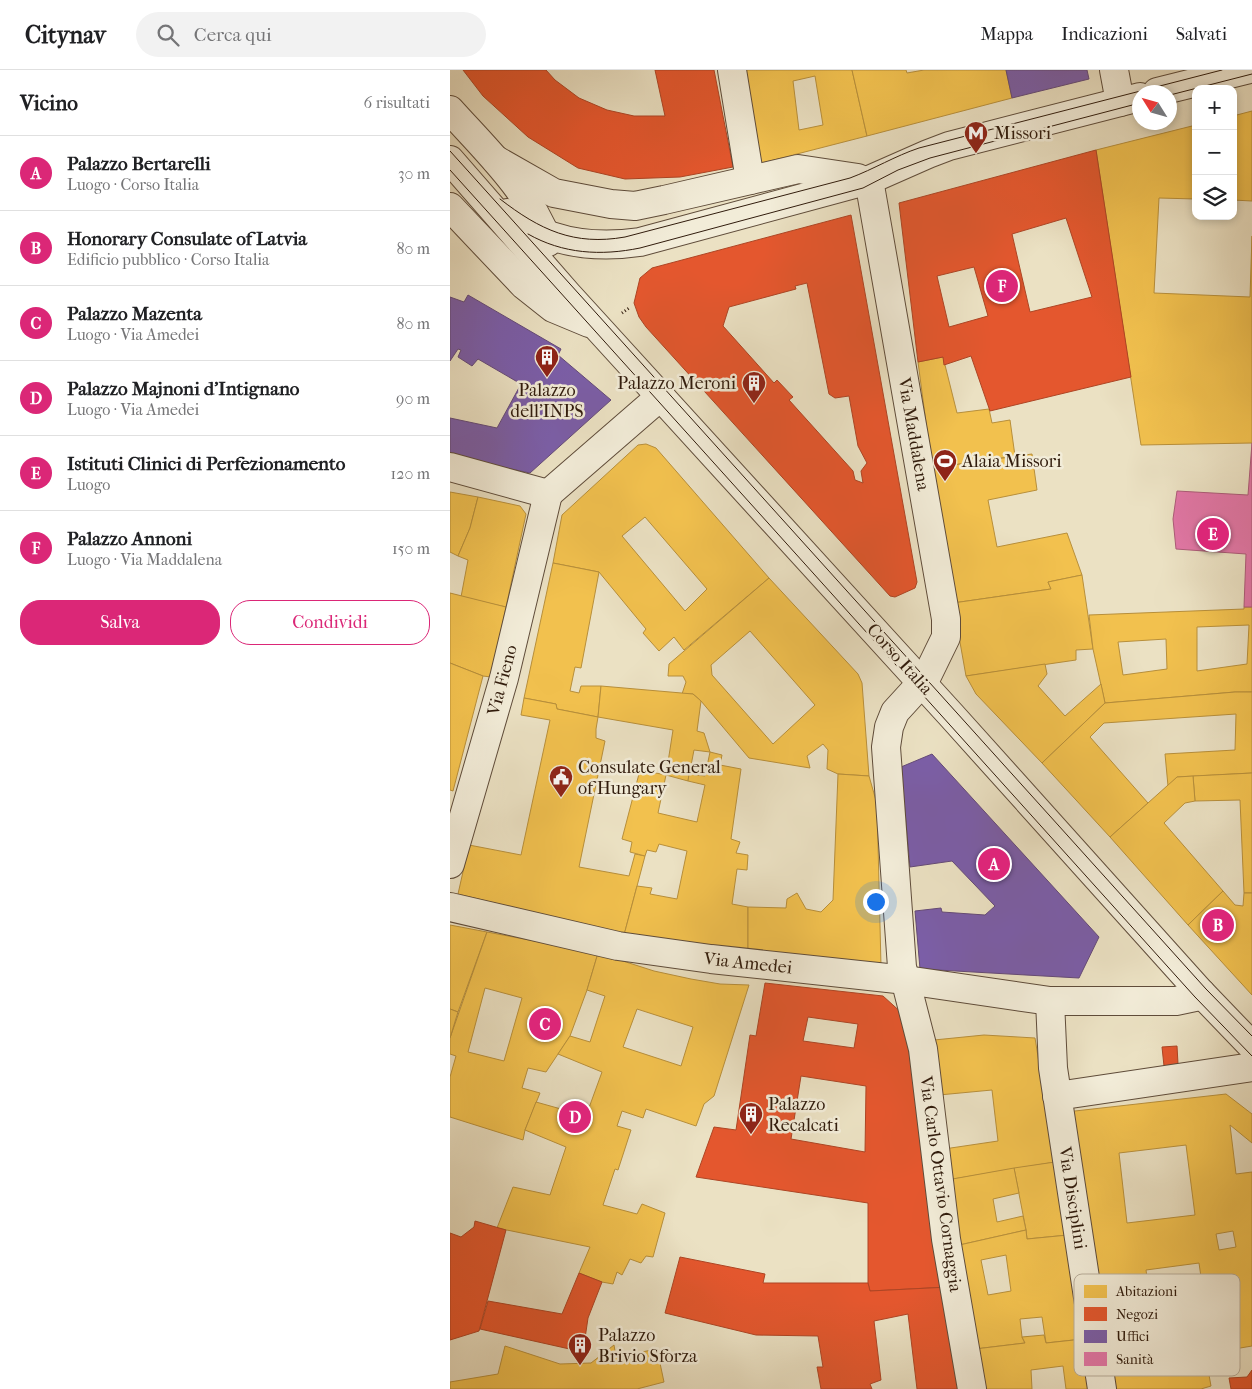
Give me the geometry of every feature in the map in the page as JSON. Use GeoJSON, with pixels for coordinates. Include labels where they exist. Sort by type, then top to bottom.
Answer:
{"type":"FeatureCollection","features":[{"type":"Feature","properties":{"kind":"street"},"geometry":{"type":"LineString","coordinates":[[732,70],[750,180]]}},
{"type":"Feature","properties":{"kind":"street"},"geometry":{"type":"LineString","coordinates":[[450,160],[480,193],[524,225],[545,234],[575,242],[604,246],[622,245],[640,242],[869,180],[949,146],[1130,99],[1114,70]]}},
{"type":"Feature","properties":{"kind":"street"},"geometry":{"type":"LineString","coordinates":[[1177,87],[1246,70]]}},
{"type":"Feature","properties":{"kind":"street"},"geometry":{"type":"LineString","coordinates":[[450,110],[496,160],[533,209],[545,234],[554,267],[567,294]]}},
{"type":"Feature","properties":{"kind":"street"},"geometry":{"type":"LineString","coordinates":[[496,160],[554,193],[610,204],[635,206],[798,169],[869,180]]}},
{"type":"Feature","properties":{"kind":"street","name":"Via Maddalena"},"geometry":{"type":"LineString","coordinates":[[869,180],[946,619],[946,636],[926,678],[895,712],[886,747],[902,967],[906,980]]}},
{"type":"Feature","properties":{"kind":"street","name":"Corso Italia"},"geometry":{"type":"LineString","coordinates":[[480,193],[567,294],[921,682],[1201,993],[1252,1046]]}},
{"type":"Feature","properties":{"kind":"street"},"geometry":{"type":"LineString","coordinates":[[450,208],[524,285],[553,308],[597,327]]}},
{"type":"Feature","properties":{"kind":"street"},"geometry":{"type":"LineString","coordinates":[[450,467],[548,494],[661,396]]}},
{"type":"Feature","properties":{"kind":"street","name":"Via Fieno"},"geometry":{"type":"LineString","coordinates":[[450,864],[504,678],[548,494]]}},
{"type":"Feature","properties":{"kind":"street","name":"Via Amedei"},"geometry":{"type":"LineString","coordinates":[[450,907],[618,946],[719,960],[906,980],[1050,1001],[1176,1001],[1195,997],[1201,993]]}},
{"type":"Feature","properties":{"kind":"street","name":"Via Carlo Ottavio Cornaggia"},"geometry":{"type":"LineString","coordinates":[[906,980],[923,1049],[946,1239],[972,1389]]}},
{"type":"Feature","properties":{"kind":"street","name":"Via Disciplini"},"geometry":{"type":"LineString","coordinates":[[1050,1001],[1053,1068],[1084,1274]]}},
{"type":"Feature","properties":{"kind":"street"},"geometry":{"type":"LineString","coordinates":[[1057,1096],[1252,1067]]}},
{"type":"Feature","properties":{"kind":"street","name":"Via Disciplini"},"geometry":{"type":"LineString","coordinates":[[1100,1376],[1102,1389]]}},
{"type":"Feature","properties":{"kind":"building: Abitazioni"},"geometry":{"type":"Polygon","coordinates":[[[745,70],[852,70],[867,136],[758,164],[745,70]],[[815,76],[793,81],[799,130],[823,125],[815,76]]]}},
{"type":"Feature","properties":{"kind":"building: Abitazioni"},"geometry":{"type":"Polygon","coordinates":[[[852,70],[906,70],[907,73],[924,70],[1006,70],[1012,98],[867,136],[852,70]]]}},
{"type":"Feature","properties":{"kind":"building: Abitazioni"},"geometry":{"type":"Polygon","coordinates":[[[1252,111],[1252,201],[1237,200],[1237,115],[1252,111]]]}},
{"type":"Feature","properties":{"kind":"building: Abitazioni"},"geometry":{"type":"Polygon","coordinates":[[[1192,126],[1192,199],[1159,198],[1154,293],[1250,297],[1252,236],[1252,443],[1141,445],[1096,150],[1192,126]]]}},
{"type":"Feature","properties":{"kind":"building: Abitazioni"},"geometry":{"type":"Polygon","coordinates":[[[943,357],[957,413],[989,409],[992,423],[1010,420],[1015,456],[932,468],[918,362],[943,357]]]}},
{"type":"Feature","properties":{"kind":"building: Abitazioni"},"geometry":{"type":"Polygon","coordinates":[[[646,444],[656,448],[769,578],[684,650],[674,637],[659,651],[643,633],[646,629],[599,572],[553,563],[562,515],[638,445],[646,444]],[[645,517],[622,536],[685,611],[707,589],[645,517]]]}},
{"type":"Feature","properties":{"kind":"building: Abitazioni"},"geometry":{"type":"Polygon","coordinates":[[[1032,454],[1037,490],[988,500],[997,547],[1067,533],[1082,575],[1048,582],[1051,589],[953,603],[932,468],[1032,454]]]}},
{"type":"Feature","properties":{"kind":"building: Abitazioni"},"geometry":{"type":"Polygon","coordinates":[[[450,492],[478,497],[470,528],[458,556],[450,552],[450,492]]]}},
{"type":"Feature","properties":{"kind":"building: Abitazioni"},"geometry":{"type":"Polygon","coordinates":[[[478,497],[520,506],[526,514],[506,607],[461,597],[468,560],[458,556],[470,528],[478,497]]]}},
{"type":"Feature","properties":{"kind":"building: Abitazioni"},"geometry":{"type":"Polygon","coordinates":[[[553,563],[599,572],[581,668],[575,667],[570,691],[579,693],[581,686],[601,686],[598,717],[557,709],[556,704],[524,698],[553,563]]]}},
{"type":"Feature","properties":{"kind":"building: Abitazioni"},"geometry":{"type":"Polygon","coordinates":[[[1082,575],[1093,649],[1076,650],[1076,660],[966,676],[953,603],[1051,589],[1048,582],[1082,575]]]}},
{"type":"Feature","properties":{"kind":"building: Abitazioni"},"geometry":{"type":"Polygon","coordinates":[[[769,578],[858,674],[862,683],[869,776],[838,774],[827,769],[828,750],[823,744],[807,756],[810,768],[749,758],[701,701],[693,694],[682,694],[686,682],[683,676],[668,676],[669,664],[769,578]],[[750,631],[711,665],[712,675],[773,744],[815,705],[750,631]]]}},
{"type":"Feature","properties":{"kind":"building: Abitazioni"},"geometry":{"type":"Polygon","coordinates":[[[450,593],[506,607],[491,677],[483,676],[450,663],[450,593]]]}},
{"type":"Feature","properties":{"kind":"building: Abitazioni"},"geometry":{"type":"Polygon","coordinates":[[[1244,607],[1252,607],[1252,692],[1105,703],[1093,649],[1089,615],[1244,609],[1244,607]],[[1249,625],[1197,627],[1197,671],[1247,664],[1249,625]],[[1166,639],[1118,642],[1123,675],[1167,669],[1166,639]]]}},
{"type":"Feature","properties":{"kind":"building: Abitazioni"},"geometry":{"type":"Polygon","coordinates":[[[450,663],[483,676],[453,791],[450,790],[450,663]]]}},
{"type":"Feature","properties":{"kind":"building: Abitazioni"},"geometry":{"type":"Polygon","coordinates":[[[1045,664],[1047,674],[1038,686],[1065,716],[1101,684],[1105,703],[1042,763],[976,694],[966,676],[1045,664]]]}},
{"type":"Feature","properties":{"kind":"building: Abitazioni"},"geometry":{"type":"Polygon","coordinates":[[[601,686],[693,694],[701,701],[697,731],[704,733],[710,752],[694,750],[688,781],[666,775],[673,730],[598,717],[601,686]]]}},
{"type":"Feature","properties":{"kind":"building: Abitazioni"},"geometry":{"type":"Polygon","coordinates":[[[1252,692],[1252,773],[1177,777],[1168,786],[1165,754],[1235,750],[1236,714],[1104,723],[1090,737],[1148,803],[1110,837],[1042,763],[1105,703],[1252,692]]]}},
{"type":"Feature","properties":{"kind":"building: Abitazioni"},"geometry":{"type":"Polygon","coordinates":[[[524,698],[556,704],[557,709],[598,717],[596,738],[605,741],[579,867],[629,876],[635,854],[645,856],[624,935],[458,894],[469,845],[521,855],[550,720],[521,715],[524,698]]]}},
{"type":"Feature","properties":{"kind":"building: Abitazioni"},"geometry":{"type":"Polygon","coordinates":[[[710,752],[722,755],[720,765],[741,769],[731,839],[740,842],[736,853],[748,855],[747,870],[737,869],[732,904],[748,907],[748,958],[624,935],[637,886],[652,888],[650,894],[677,899],[687,851],[659,844],[656,852],[647,850],[645,856],[630,852],[632,842],[622,839],[640,770],[666,775],[658,813],[697,822],[705,785],[688,781],[689,774],[705,776],[710,752]]]}},
{"type":"Feature","properties":{"kind":"building: Abitazioni"},"geometry":{"type":"Polygon","coordinates":[[[1252,773],[1252,893],[1244,893],[1240,800],[1195,801],[1193,776],[1252,773]]]}},
{"type":"Feature","properties":{"kind":"building: Abitazioni"},"geometry":{"type":"Polygon","coordinates":[[[838,774],[869,776],[877,804],[881,966],[748,958],[748,907],[786,908],[787,899],[797,893],[806,909],[821,912],[833,900],[838,774]]]}},
{"type":"Feature","properties":{"kind":"building: Abitazioni"},"geometry":{"type":"Polygon","coordinates":[[[1193,776],[1195,801],[1185,803],[1164,823],[1223,891],[1188,925],[1110,837],[1177,777],[1193,776]]]}},
{"type":"Feature","properties":{"kind":"building: Abitazioni"},"geometry":{"type":"Polygon","coordinates":[[[1223,891],[1235,905],[1243,906],[1244,893],[1252,893],[1252,995],[1188,925],[1223,891]]]}},
{"type":"Feature","properties":{"kind":"building: Abitazioni"},"geometry":{"type":"Polygon","coordinates":[[[450,925],[487,932],[458,1012],[450,1009],[450,925]]]}},
{"type":"Feature","properties":{"kind":"building: Abitazioni"},"geometry":{"type":"Polygon","coordinates":[[[487,932],[598,953],[570,1036],[546,1072],[528,1068],[522,1088],[540,1093],[525,1130],[523,1140],[450,1117],[450,1077],[456,1056],[450,1054],[450,1038],[487,932]],[[485,988],[468,1052],[504,1061],[522,998],[485,988]]]}},
{"type":"Feature","properties":{"kind":"building: Abitazioni"},"geometry":{"type":"Polygon","coordinates":[[[598,953],[654,971],[691,979],[720,984],[749,985],[714,1096],[704,1104],[696,1126],[646,1109],[643,1118],[622,1111],[617,1126],[631,1130],[618,1170],[615,1169],[603,1205],[637,1214],[642,1204],[665,1213],[653,1257],[646,1256],[641,1263],[630,1259],[622,1275],[617,1272],[613,1284],[579,1273],[590,1247],[497,1228],[513,1187],[550,1195],[566,1147],[525,1130],[536,1102],[586,1116],[602,1072],[558,1054],[570,1036],[590,1042],[605,996],[587,990],[598,953]],[[637,1009],[623,1047],[681,1066],[693,1027],[637,1009]]]}},
{"type":"Feature","properties":{"kind":"building: Abitazioni"},"geometry":{"type":"Polygon","coordinates":[[[450,1009],[458,1012],[450,1038],[450,1009]]]}},
{"type":"Feature","properties":{"kind":"building: Abitazioni"},"geometry":{"type":"Polygon","coordinates":[[[984,1035],[1035,1038],[1055,1162],[947,1180],[944,1149],[998,1141],[992,1090],[939,1095],[934,1040],[984,1035]]]}},
{"type":"Feature","properties":{"kind":"building: Abitazioni"},"geometry":{"type":"Polygon","coordinates":[[[1226,1094],[1252,1114],[1252,1143],[1230,1125],[1236,1174],[1252,1172],[1252,1346],[1240,1348],[1240,1274],[1201,1274],[1199,1263],[1146,1270],[1147,1274],[1094,1274],[1066,1112],[1226,1094]],[[1186,1145],[1119,1153],[1127,1223],[1195,1215],[1186,1145]],[[1233,1231],[1216,1234],[1219,1250],[1236,1247],[1233,1231]]]}},
{"type":"Feature","properties":{"kind":"building: Abitazioni"},"geometry":{"type":"Polygon","coordinates":[[[1055,1162],[1068,1235],[1027,1239],[1014,1168],[1055,1162]]]}},
{"type":"Feature","properties":{"kind":"building: Abitazioni"},"geometry":{"type":"Polygon","coordinates":[[[1014,1168],[1019,1193],[993,1199],[997,1222],[1023,1216],[1026,1230],[955,1246],[947,1180],[1014,1168]]]}},
{"type":"Feature","properties":{"kind":"building: Abitazioni"},"geometry":{"type":"Polygon","coordinates":[[[1026,1230],[1027,1239],[1068,1235],[1074,1277],[1074,1340],[1046,1343],[1042,1317],[1020,1319],[1022,1337],[1025,1343],[975,1349],[955,1246],[1026,1230]],[[1006,1255],[981,1260],[988,1295],[1011,1291],[1006,1255]]]}},
{"type":"Feature","properties":{"kind":"building: Abitazioni"},"geometry":{"type":"Polygon","coordinates":[[[1044,1335],[1046,1343],[1074,1340],[1074,1376],[1089,1376],[1091,1389],[1066,1389],[1063,1366],[1031,1370],[1032,1389],[982,1389],[975,1349],[1025,1343],[1022,1337],[1044,1335]]]}},
{"type":"Feature","properties":{"kind":"building: Abitazioni","name":"Palazzo Brivio Sforza"},"geometry":{"type":"Polygon","coordinates":[[[614,1345],[616,1357],[657,1349],[664,1382],[637,1389],[450,1389],[450,1382],[498,1374],[505,1346],[560,1364],[591,1363],[614,1345]]]}},
{"type":"Feature","properties":{"kind":"building: Abitazioni"},"geometry":{"type":"Polygon","coordinates":[[[1112,1376],[1209,1376],[1211,1386],[1201,1389],[1113,1389],[1112,1376]]]}},
{"type":"Feature","properties":{"kind":"building: Negozi"},"geometry":{"type":"Polygon","coordinates":[[[463,70],[546,70],[555,80],[579,98],[607,110],[634,116],[665,116],[655,70],[714,70],[733,167],[680,177],[625,179],[578,168],[528,137],[483,96],[463,70]]]}},
{"type":"Feature","properties":{"kind":"building: Negozi"},"geometry":{"type":"Polygon","coordinates":[[[1096,150],[1131,377],[990,411],[971,356],[944,365],[943,357],[918,362],[899,203],[1096,150]],[[1066,218],[1012,234],[1030,312],[1092,297],[1066,218]],[[974,267],[937,276],[949,327],[988,316],[974,267]]]}},
{"type":"Feature","properties":{"kind":"building: Negozi","name":"Palazzo Meroni"},"geometry":{"type":"Polygon","coordinates":[[[851,215],[917,582],[915,588],[895,597],[890,596],[646,327],[639,317],[634,303],[640,278],[652,268],[851,215]],[[807,283],[795,286],[796,289],[729,307],[723,326],[774,383],[777,380],[793,397],[789,400],[853,471],[855,480],[863,483],[861,471],[867,463],[858,446],[849,396],[835,398],[829,394],[807,283]]]}},
{"type":"Feature","properties":{"kind":"building: Negozi","name":"Palazzo Recalcati"},"geometry":{"type":"Polygon","coordinates":[[[765,983],[883,996],[904,1015],[932,1218],[949,1287],[870,1291],[868,1283],[868,1203],[696,1177],[714,1127],[736,1130],[750,1035],[756,1036],[765,983]],[[808,1017],[803,1041],[854,1048],[858,1024],[808,1017]],[[801,1076],[791,1139],[865,1152],[866,1086],[801,1076]]]}},
{"type":"Feature","properties":{"kind":"building: Negozi"},"geometry":{"type":"Polygon","coordinates":[[[1177,1046],[1178,1064],[1164,1066],[1162,1047],[1177,1046]]]}},
{"type":"Feature","properties":{"kind":"building: Negozi"},"geometry":{"type":"Polygon","coordinates":[[[475,1221],[506,1230],[479,1331],[450,1340],[450,1233],[461,1237],[474,1227],[475,1221]]]}},
{"type":"Feature","properties":{"kind":"building: Negozi"},"geometry":{"type":"Polygon","coordinates":[[[680,1257],[765,1274],[763,1283],[868,1283],[870,1291],[949,1287],[961,1389],[917,1389],[908,1314],[874,1321],[881,1380],[870,1384],[872,1389],[821,1389],[817,1367],[823,1367],[818,1336],[756,1335],[665,1313],[680,1257]]]}},
{"type":"Feature","properties":{"kind":"building: Negozi"},"geometry":{"type":"Polygon","coordinates":[[[579,1273],[602,1282],[588,1318],[583,1352],[480,1329],[488,1301],[562,1314],[579,1273]]]}},
{"type":"Feature","properties":{"kind":"building: Negozi"},"geometry":{"type":"Polygon","coordinates":[[[1252,1370],[1252,1389],[1231,1389],[1229,1378],[1247,1377],[1252,1370]]]}},
{"type":"Feature","properties":{"kind":"building: Uffici"},"geometry":{"type":"Polygon","coordinates":[[[1006,70],[1087,70],[1089,79],[1012,98],[1006,70]]]}},
{"type":"Feature","properties":{"kind":"building: Uffici","name":"Palazzo dell'INPS"},"geometry":{"type":"Polygon","coordinates":[[[468,295],[561,349],[558,355],[611,400],[530,473],[450,456],[450,418],[497,428],[521,384],[478,359],[472,366],[458,357],[461,350],[458,349],[450,361],[450,297],[464,302],[468,295]]]}},
{"type":"Feature","properties":{"kind":"building: Uffici"},"geometry":{"type":"Polygon","coordinates":[[[932,754],[1099,937],[1079,978],[920,969],[915,911],[941,908],[942,912],[985,915],[995,906],[952,861],[910,867],[901,767],[932,754]]]}},
{"type":"Feature","properties":{"kind":"building: Sanità"},"geometry":{"type":"Polygon","coordinates":[[[1252,443],[1252,607],[1244,607],[1246,554],[1176,549],[1173,519],[1177,491],[1248,495],[1252,443]]]}},
{"type":"Feature","properties":{"kind":"tram line"},"geometry":{"type":"LineString","coordinates":[[500,199],[529,219],[558,233],[590,239],[625,237],[850,178],[919,148],[1222,70]]}},
{"type":"Feature","properties":{"kind":"tram line"},"geometry":{"type":"LineString","coordinates":[[1177,93],[1252,74]]}},
{"type":"Feature","properties":{"kind":"tram line"},"geometry":{"type":"LineString","coordinates":[[528,234],[555,246],[582,252],[611,252],[640,248],[863,188],[898,170],[930,158],[1132,105]]}},
{"type":"Feature","properties":{"kind":"tram line"},"geometry":{"type":"LineString","coordinates":[[450,151],[1206,989],[1252,1036]]}},
{"type":"Feature","properties":{"kind":"tram line"},"geometry":{"type":"LineString","coordinates":[[450,170],[1195,997],[1252,1056]]}},
{"type":"Feature","properties":{"kind":"place","name":"Missori"},"geometry":{"type":"Point","coordinates":[976,154]}},
{"type":"Feature","properties":{"kind":"place","name":"Palazzo Annoni"},"geometry":{"type":"Point","coordinates":[1002,286]}},
{"type":"Feature","properties":{"kind":"place","name":"Palazzo dell'INPS"},"geometry":{"type":"Point","coordinates":[547,378]}},
{"type":"Feature","properties":{"kind":"place","name":"Palazzo Meroni"},"geometry":{"type":"Point","coordinates":[754,404]}},
{"type":"Feature","properties":{"kind":"place","name":"Alaia Missori"},"geometry":{"type":"Point","coordinates":[945,482]}},
{"type":"Feature","properties":{"kind":"place","name":"Istituti Clinici di Perfezionamento"},"geometry":{"type":"Point","coordinates":[1213,534]}},
{"type":"Feature","properties":{"kind":"place","name":"Consulate General of Hungary"},"geometry":{"type":"Point","coordinates":[561,798]}},
{"type":"Feature","properties":{"kind":"place","name":"Palazzo Bertarelli"},"geometry":{"type":"Point","coordinates":[994,864]}},
{"type":"Feature","properties":{"kind":"place","name":"Honorary Consulate of Latvia"},"geometry":{"type":"Point","coordinates":[1218,925]}},
{"type":"Feature","properties":{"kind":"place","name":"Palazzo Mazenta"},"geometry":{"type":"Point","coordinates":[545,1024]}},
{"type":"Feature","properties":{"kind":"place","name":"Palazzo Majnoni d'Intignano"},"geometry":{"type":"Point","coordinates":[575,1117]}},
{"type":"Feature","properties":{"kind":"place","name":"Palazzo Recalcati"},"geometry":{"type":"Point","coordinates":[751,1135]}},
{"type":"Feature","properties":{"kind":"place","name":"Palazzo Brivio Sforza"},"geometry":{"type":"Point","coordinates":[580,1366]}}]}
